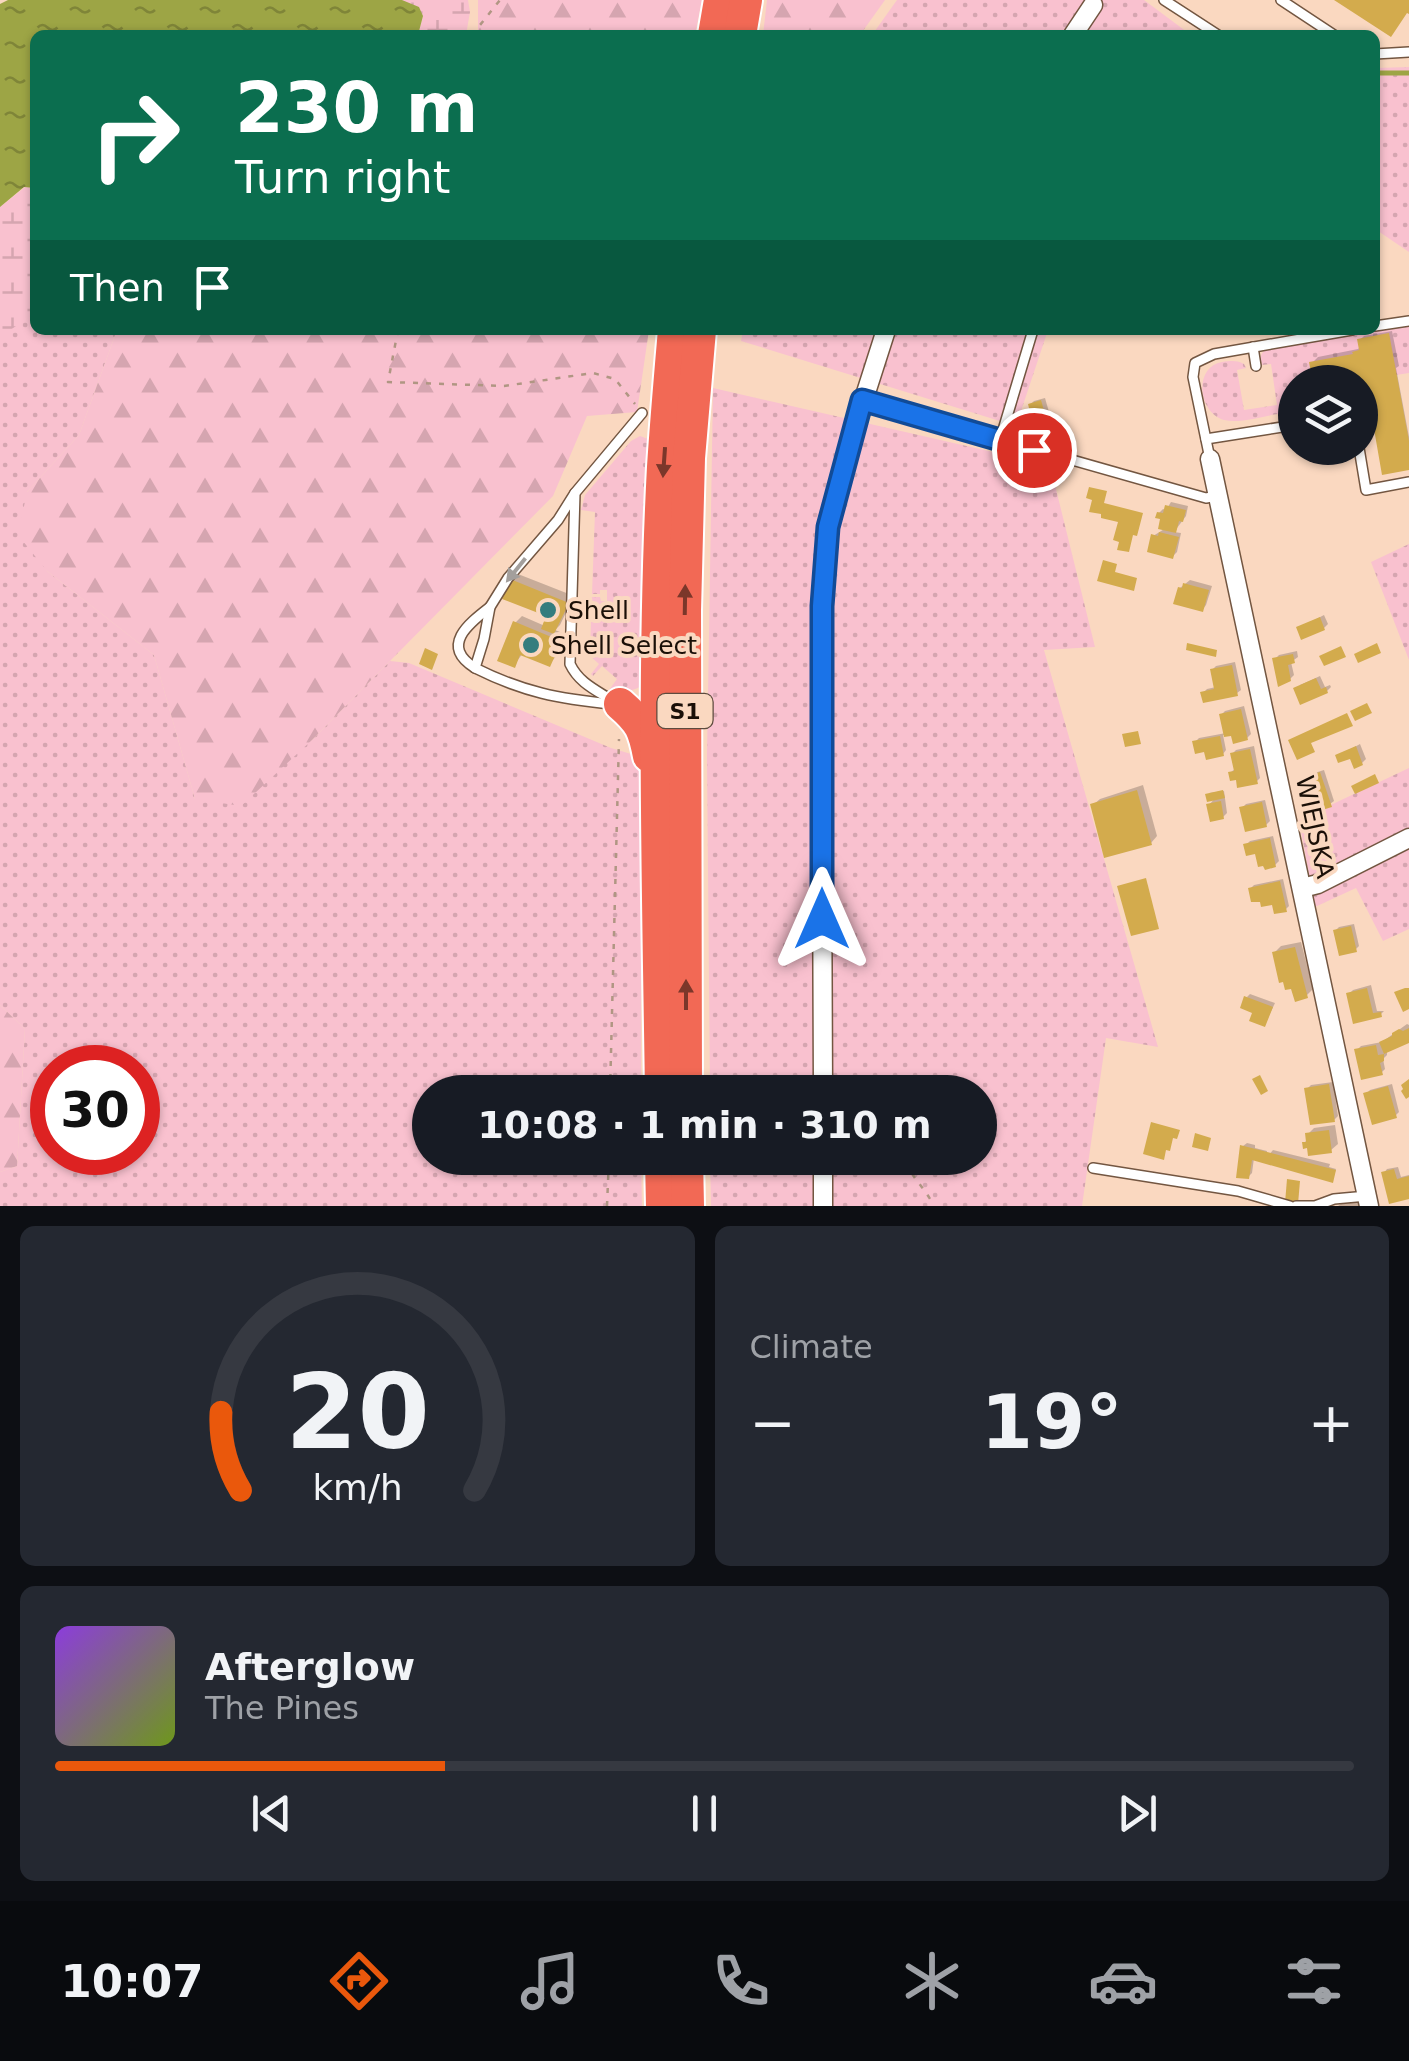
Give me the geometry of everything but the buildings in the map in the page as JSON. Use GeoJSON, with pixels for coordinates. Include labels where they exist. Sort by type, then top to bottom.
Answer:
{"type":"FeatureCollection","features":[{"type":"Feature","properties":{"kind":"highway"},"geometry":{"type":"LineString","coordinates":[[715,30],[720,0]]}},
{"type":"Feature","properties":{"kind":"highway"},"geometry":{"type":"LineString","coordinates":[[741,30],[746,0]]}},
{"type":"Feature","properties":{"kind":"highway"},"geometry":{"type":"LineString","coordinates":[[642,413],[657,384],[672,335]]}},
{"type":"Feature","properties":{"kind":"highway","name":"S1"},"geometry":{"type":"LineString","coordinates":[[660,1075],[658,606],[673,335]]}},
{"type":"Feature","properties":{"kind":"highway","name":"S1"},"geometry":{"type":"LineString","coordinates":[[686,1075],[685,610],[689,458],[700,335]]}},
{"type":"Feature","properties":{"kind":"highway"},"geometry":{"type":"LineString","coordinates":[[620,704],[643,728],[657,800]]}},
{"type":"Feature","properties":{"kind":"highway"},"geometry":{"type":"LineString","coordinates":[[661,1175],[662,1206]]}},
{"type":"Feature","properties":{"kind":"highway"},"geometry":{"type":"LineString","coordinates":[[687,1175],[688,1206]]}},
{"type":"Feature","properties":{"kind":"street"},"geometry":{"type":"LineString","coordinates":[[1076,30],[1095,2]]}},
{"type":"Feature","properties":{"kind":"street"},"geometry":{"type":"LineString","coordinates":[[822,1075],[822,587],[828,527],[862,400],[884,335]]}},
{"type":"Feature","properties":{"kind":"street","name":"WIEJSKA"},"geometry":{"type":"LineString","coordinates":[[1210,460],[1368,1201]]}},
{"type":"Feature","properties":{"kind":"street"},"geometry":{"type":"LineString","coordinates":[[1302,888],[1318,884],[1409,838]]}},
{"type":"Feature","properties":{"kind":"street"},"geometry":{"type":"LineString","coordinates":[[823,1206],[826,1175]]}},
{"type":"Feature","properties":{"kind":"lane"},"geometry":{"type":"LineString","coordinates":[[1164,0],[1210,30]]}},
{"type":"Feature","properties":{"kind":"lane"},"geometry":{"type":"LineString","coordinates":[[1281,0],[1326,30]]}},
{"type":"Feature","properties":{"kind":"lane"},"geometry":{"type":"LineString","coordinates":[[1380,54],[1409,52]]}},
{"type":"Feature","properties":{"kind":"lane"},"geometry":{"type":"LineString","coordinates":[[1380,325],[1409,321]]}},
{"type":"Feature","properties":{"kind":"lane"},"geometry":{"type":"LineString","coordinates":[[1000,440],[1032,335]]}},
{"type":"Feature","properties":{"kind":"lane"},"geometry":{"type":"LineString","coordinates":[[1210,460],[1193,376],[1196,363],[1214,354],[1324,335]]}},
{"type":"Feature","properties":{"kind":"lane"},"geometry":{"type":"LineString","coordinates":[[1252,348],[1256,366]]}},
{"type":"Feature","properties":{"kind":"lane"},"geometry":{"type":"LineString","coordinates":[[862,400],[1206,498],[1217,496]]}},
{"type":"Feature","properties":{"kind":"lane"},"geometry":{"type":"LineString","coordinates":[[620,704],[536,694],[475,668],[464,661],[459,650],[466,626],[490,607],[508,578],[642,413]]}},
{"type":"Feature","properties":{"kind":"lane"},"geometry":{"type":"LineString","coordinates":[[1206,439],[1278,427]]}},
{"type":"Feature","properties":{"kind":"lane"},"geometry":{"type":"LineString","coordinates":[[1361,465],[1366,490],[1409,482]]}},
{"type":"Feature","properties":{"kind":"lane"},"geometry":{"type":"LineString","coordinates":[[575,493],[570,664],[586,684],[620,704]]}},
{"type":"Feature","properties":{"kind":"lane"},"geometry":{"type":"LineString","coordinates":[[475,668],[490,607]]}},
{"type":"Feature","properties":{"kind":"lane"},"geometry":{"type":"LineString","coordinates":[[1093,1168],[1238,1191],[1293,1206],[1315,1206],[1334,1199],[1368,1201]]}},
{"type":"Feature","properties":{"kind":"path"},"geometry":{"type":"LineString","coordinates":[[476,30],[500,0]]}},
{"type":"Feature","properties":{"kind":"path"},"geometry":{"type":"LineString","coordinates":[[397,335],[388,382],[504,386],[593,373],[614,379],[642,413]]}},
{"type":"Feature","properties":{"kind":"path"},"geometry":{"type":"LineString","coordinates":[[610,1075],[620,704]]}},
{"type":"Feature","properties":{"kind":"path"},"geometry":{"type":"LineString","coordinates":[[608,1175],[608,1206]]}},
{"type":"Feature","properties":{"kind":"path"},"geometry":{"type":"LineString","coordinates":[[912,1175],[934,1206]]}},
{"type":"Feature","properties":{"kind":"green space"},"geometry":{"type":"Polygon","coordinates":[[[402,0],[468,0],[467,30],[419,30],[423,16],[402,0]]]}},
{"type":"Feature","properties":{"kind":"green space"},"geometry":{"type":"Polygon","coordinates":[[[478,0],[702,0],[696,30],[478,30],[478,0]]]}},
{"type":"Feature","properties":{"kind":"green space"},"geometry":{"type":"Polygon","coordinates":[[[767,0],[885,0],[864,30],[764,30],[767,0]]]}},
{"type":"Feature","properties":{"kind":"green space"},"geometry":{"type":"Polygon","coordinates":[[[897,0],[1144,0],[1184,30],[876,30],[897,0]]]}},
{"type":"Feature","properties":{"kind":"green space"},"geometry":{"type":"Polygon","coordinates":[[[1409,67],[1409,252],[1380,232],[1380,68],[1409,67]]]}},
{"type":"Feature","properties":{"kind":"green space"},"geometry":{"type":"Polygon","coordinates":[[[25,187],[30,188],[30,316],[0,337],[0,207],[25,187]]]}},
{"type":"Feature","properties":{"kind":"green space"},"geometry":{"type":"Polygon","coordinates":[[[30,191],[30,335],[115,335],[79,435],[27,492],[47,571],[154,655],[195,799],[312,740],[390,661],[409,663],[641,757],[641,1075],[412,1075],[412,1175],[641,1175],[642,1206],[0,1206],[0,1172],[17,1166],[25,1029],[0,1005],[0,207],[30,191]]]}},
{"type":"Feature","properties":{"kind":"green space"},"geometry":{"type":"Polygon","coordinates":[[[1409,326],[1409,373],[1378,378],[1378,365],[1278,365],[1278,414],[1244,420],[1215,416],[1204,400],[1206,372],[1222,362],[1233,361],[1246,368],[1237,370],[1244,410],[1277,405],[1271,364],[1261,362],[1262,353],[1268,348],[1345,335],[1380,335],[1380,329],[1409,326]]]}},
{"type":"Feature","properties":{"kind":"green space"},"geometry":{"type":"Polygon","coordinates":[[[115,335],[648,335],[637,412],[587,416],[553,496],[312,740],[241,806],[195,799],[154,655],[47,571],[18,535],[27,492],[79,435],[115,335]]]}},
{"type":"Feature","properties":{"kind":"green space"},"geometry":{"type":"Polygon","coordinates":[[[742,335],[1046,335],[1016,426],[741,341],[742,335]]]}},
{"type":"Feature","properties":{"kind":"green space"},"geometry":{"type":"Polygon","coordinates":[[[713,388],[1050,465],[1095,647],[1044,650],[1158,1047],[1106,1038],[1082,1206],[711,1206],[710,1175],[997,1175],[997,1075],[710,1075],[707,756],[713,388]]]}},
{"type":"Feature","properties":{"kind":"green space"},"geometry":{"type":"Polygon","coordinates":[[[640,436],[651,445],[641,686],[617,691],[609,690],[617,679],[602,666],[591,674],[599,664],[590,656],[591,621],[577,620],[577,609],[583,611],[584,606],[577,607],[578,599],[600,597],[607,601],[607,590],[592,594],[595,512],[581,510],[585,495],[631,441],[640,436]]]}},
{"type":"Feature","properties":{"kind":"green space"},"geometry":{"type":"Polygon","coordinates":[[[1409,544],[1409,660],[1371,562],[1409,544]]]}},
{"type":"Feature","properties":{"kind":"green space"},"geometry":{"type":"Polygon","coordinates":[[[1409,768],[1409,929],[1383,941],[1356,888],[1315,907],[1299,820],[1409,768]]]}},
{"type":"Feature","properties":{"kind":"green space"},"geometry":{"type":"Polygon","coordinates":[[[0,1005],[25,1029],[17,1166],[0,1172],[0,1005]]]}},
{"type":"Feature","properties":{"kind":"green space"},"geometry":{"type":"Polygon","coordinates":[[[868,1175],[906,1175],[906,1181],[868,1181],[868,1175]]]}},
{"type":"Feature","properties":{"kind":"water"},"geometry":{"type":"Polygon","coordinates":[[[8,0],[402,0],[419,7],[423,16],[419,30],[30,30],[30,188],[24,187],[0,207],[0,4],[8,0]]]}},
{"type":"Feature","properties":{"kind":"waterway"},"geometry":{"type":"LineString","coordinates":[[1380,73],[1409,73]]}},
{"type":"Feature","properties":{"kind":"place","name":"Shell"},"geometry":{"type":"Point","coordinates":[548,610]}},
{"type":"Feature","properties":{"kind":"place","name":"Shell Select"},"geometry":{"type":"Point","coordinates":[531,645]}},
{"type":"Feature","properties":{"kind":"route"},"geometry":{"type":"LineString","coordinates":[[822,919],[824,568],[828,527],[862,400],[1034,450]]}}]}
